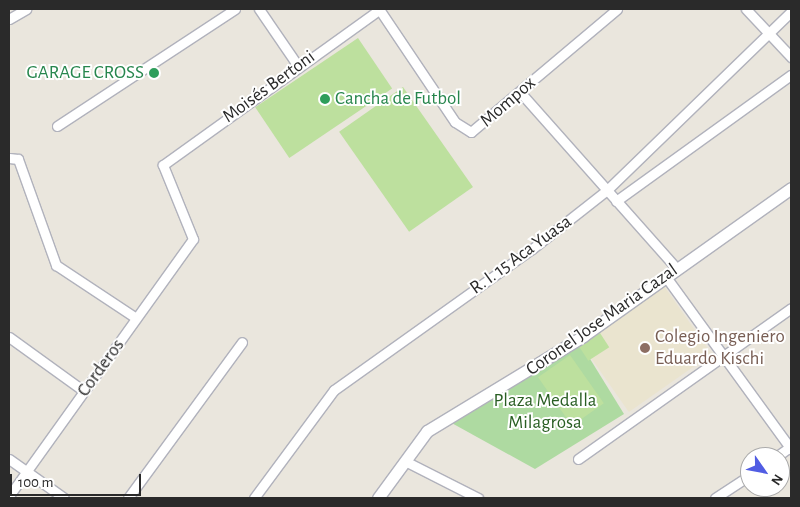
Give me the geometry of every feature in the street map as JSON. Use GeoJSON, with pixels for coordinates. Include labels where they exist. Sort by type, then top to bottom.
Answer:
{"type":"FeatureCollection","features":[{"type":"Feature","properties":{"kind":"street"},"geometry":{"type":"LineString","coordinates":[[9,19],[26,9]]}},
{"type":"Feature","properties":{"kind":"street"},"geometry":{"type":"LineString","coordinates":[[57,126],[235,9]]}},
{"type":"Feature","properties":{"kind":"street"},"geometry":{"type":"LineString","coordinates":[[259,9],[298,66]]}},
{"type":"Feature","properties":{"kind":"street","name":"Moisés Bertoni"},"geometry":{"type":"LineString","coordinates":[[193,240],[191,228],[161,168],[298,66],[380,9]]}},
{"type":"Feature","properties":{"kind":"street","name":"Mompox"},"geometry":{"type":"LineString","coordinates":[[380,9],[460,128],[471,132],[477,130],[617,9]]}},
{"type":"Feature","properties":{"kind":"street"},"geometry":{"type":"LineString","coordinates":[[746,9],[791,57]]}},
{"type":"Feature","properties":{"kind":"street","name":"R. I. 15 Aca Yuasa"},"geometry":{"type":"LineString","coordinates":[[254,498],[334,390],[532,249],[607,190],[791,12]]}},
{"type":"Feature","properties":{"kind":"street"},"geometry":{"type":"LineString","coordinates":[[616,201],[791,76]]}},
{"type":"Feature","properties":{"kind":"street"},"geometry":{"type":"LineString","coordinates":[[520,92],[677,269]]}},
{"type":"Feature","properties":{"kind":"street"},"geometry":{"type":"LineString","coordinates":[[10,157],[18,159],[56,265],[136,318]]}},
{"type":"Feature","properties":{"kind":"street","name":"Coronel Jose Maria Cazal"},"geometry":{"type":"LineString","coordinates":[[378,498],[427,431],[439,422],[517,379],[666,277],[791,188]]}},
{"type":"Feature","properties":{"kind":"street","name":"Corderos"},"geometry":{"type":"LineString","coordinates":[[9,496],[193,240]]}},
{"type":"Feature","properties":{"kind":"street"},"geometry":{"type":"LineString","coordinates":[[666,277],[791,447]]}},
{"type":"Feature","properties":{"kind":"street"},"geometry":{"type":"LineString","coordinates":[[578,459],[791,308]]}},
{"type":"Feature","properties":{"kind":"street"},"geometry":{"type":"LineString","coordinates":[[9,337],[84,391]]}},
{"type":"Feature","properties":{"kind":"street"},"geometry":{"type":"LineString","coordinates":[[128,498],[242,342]]}},
{"type":"Feature","properties":{"kind":"street"},"geometry":{"type":"LineString","coordinates":[[9,459],[64,498]]}},
{"type":"Feature","properties":{"kind":"street"},"geometry":{"type":"LineString","coordinates":[[405,461],[478,498]]}},
{"type":"Feature","properties":{"kind":"street"},"geometry":{"type":"LineString","coordinates":[[715,498],[740,481]]}},
{"type":"Feature","properties":{"kind":"shaded area","name":"Colegio Ingeniero Eduardo Kischi"},"geometry":{"type":"Polygon","coordinates":[[[664,286],[712,354],[629,412],[581,344],[664,286]]]}},
{"type":"Feature","properties":{"kind":"green space","name":"Cancha de Futbol"},"geometry":{"type":"Polygon","coordinates":[[[358,38],[392,89],[289,158],[255,107],[358,38]]]}},
{"type":"Feature","properties":{"kind":"green space"},"geometry":{"type":"Polygon","coordinates":[[[403,87],[473,187],[409,232],[339,132],[403,87]]]}},
{"type":"Feature","properties":{"kind":"green space"},"geometry":{"type":"Polygon","coordinates":[[[600,333],[609,347],[588,361],[579,347],[600,333]]]}},
{"type":"Feature","properties":{"kind":"green space","name":"Plaza Medalla Milagrosa"},"geometry":{"type":"Polygon","coordinates":[[[579,341],[624,414],[535,469],[448,421],[579,341]]]}},
{"type":"Feature","properties":{"kind":"green space"},"geometry":{"type":"Polygon","coordinates":[[[570,355],[604,403],[572,426],[538,377],[570,355]]]}},
{"type":"Feature","properties":{"kind":"place","name":"GARAGE CROSS"},"geometry":{"type":"Point","coordinates":[154,73]}},
{"type":"Feature","properties":{"kind":"place","name":"Cancha de Futbol"},"geometry":{"type":"Point","coordinates":[325,99]}},
{"type":"Feature","properties":{"kind":"place","name":"Colegio Ingeniero Eduardo Kischi"},"geometry":{"type":"Point","coordinates":[645,348]}}]}
